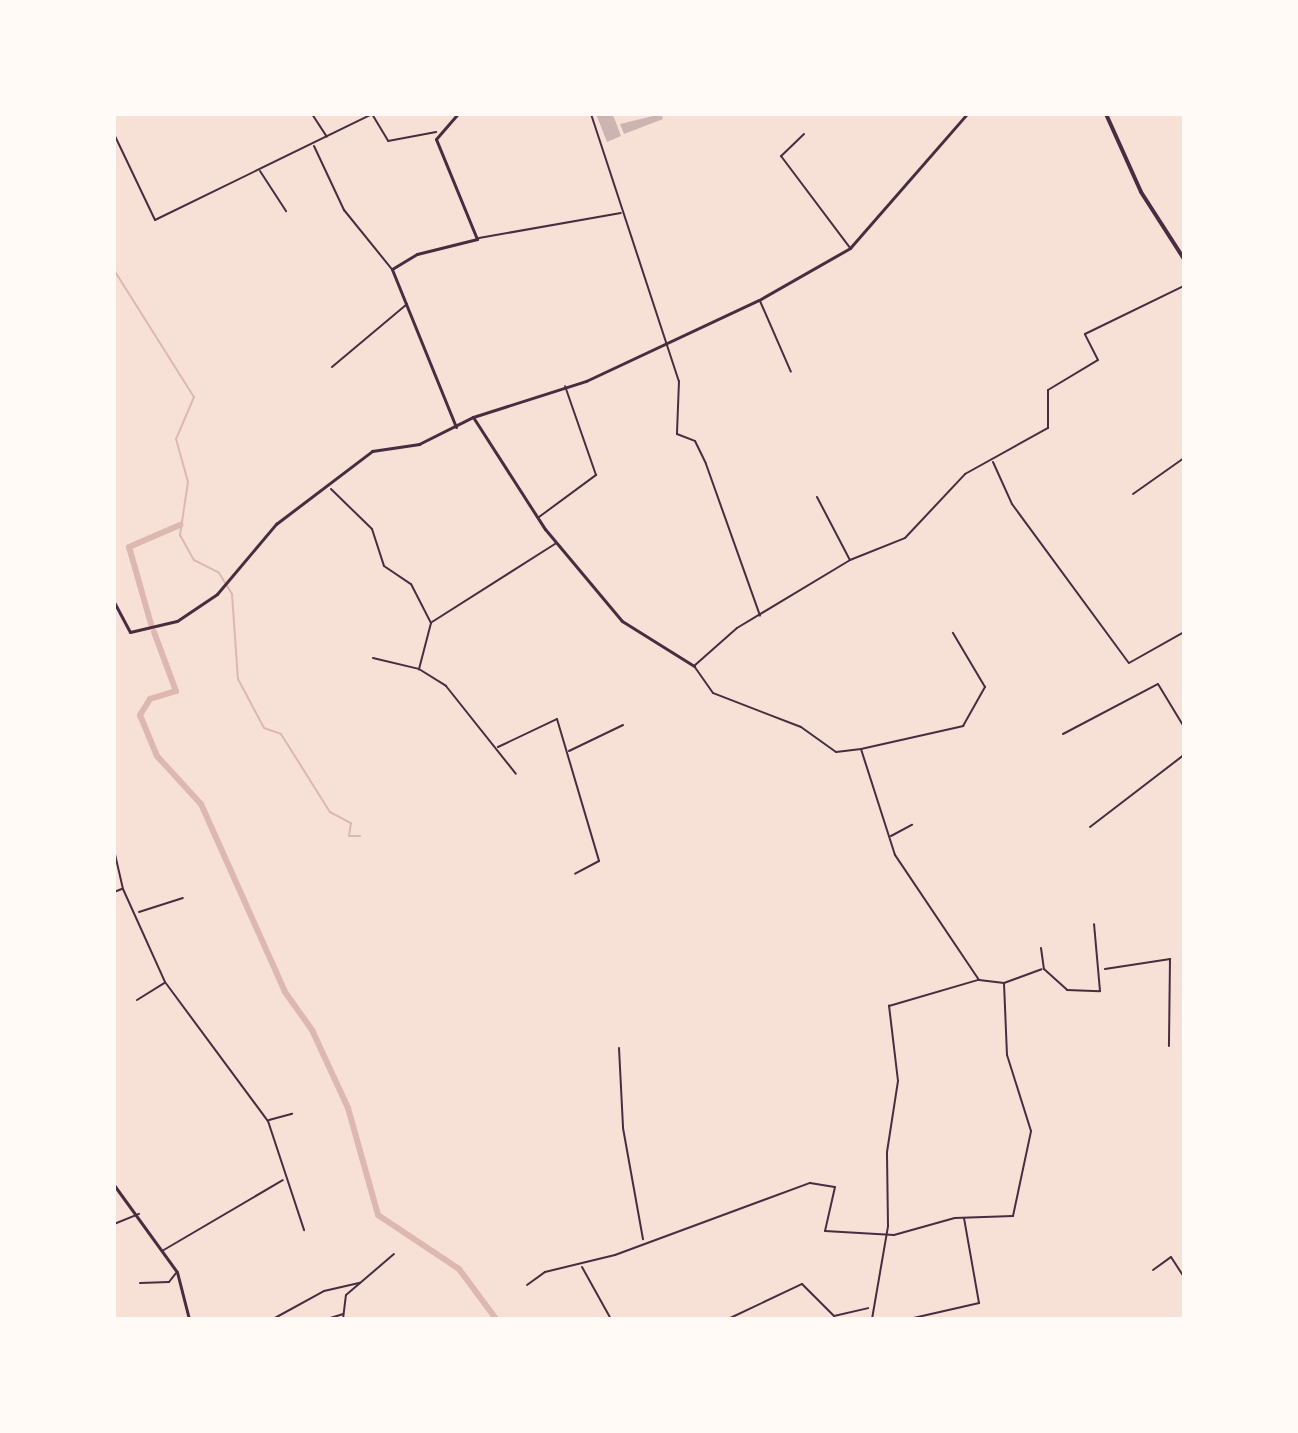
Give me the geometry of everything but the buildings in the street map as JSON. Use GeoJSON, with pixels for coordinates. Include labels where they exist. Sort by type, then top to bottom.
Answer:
{"type":"FeatureCollection","features":[{"type":"Feature","properties":{"kind":"main road"},"geometry":{"type":"LineString","coordinates":[[456,427],[392,269],[417,254],[477,239],[436,132],[458,114]]}},
{"type":"Feature","properties":{"kind":"main road"},"geometry":{"type":"LineString","coordinates":[[114,602],[127,629],[144,632],[177,621],[224,587],[276,524],[331,489],[372,451],[419,444],[473,417],[666,347],[759,300],[850,248],[967,114]]}},
{"type":"Feature","properties":{"kind":"main road"},"geometry":{"type":"LineString","coordinates":[[1106,114],[1141,192],[1184,259]]}},
{"type":"Feature","properties":{"kind":"main road"},"geometry":{"type":"LineString","coordinates":[[473,417],[539,517],[622,621],[694,666]]}},
{"type":"Feature","properties":{"kind":"main road"},"geometry":{"type":"LineString","coordinates":[[114,1185],[139,1214],[148,1241],[162,1251],[177,1272],[189,1319]]}},
{"type":"Feature","properties":{"kind":"street"},"geometry":{"type":"LineString","coordinates":[[312,114],[327,137]]}},
{"type":"Feature","properties":{"kind":"street"},"geometry":{"type":"LineString","coordinates":[[114,134],[155,220],[372,114],[388,141],[436,132]]}},
{"type":"Feature","properties":{"kind":"street"},"geometry":{"type":"LineString","coordinates":[[591,114],[679,381],[677,434],[695,441],[706,464],[761,617]]}},
{"type":"Feature","properties":{"kind":"street"},"geometry":{"type":"LineString","coordinates":[[804,134],[781,156],[850,248]]}},
{"type":"Feature","properties":{"kind":"street"},"geometry":{"type":"LineString","coordinates":[[314,144],[344,210],[392,269]]}},
{"type":"Feature","properties":{"kind":"street"},"geometry":{"type":"LineString","coordinates":[[259,170],[286,211]]}},
{"type":"Feature","properties":{"kind":"street"},"geometry":{"type":"LineString","coordinates":[[477,239],[622,213]]}},
{"type":"Feature","properties":{"kind":"street"},"geometry":{"type":"LineString","coordinates":[[953,633],[985,687],[963,726],[861,749],[836,752],[801,727],[713,693],[694,666],[761,617],[850,560],[905,538],[934,501],[1048,428],[1048,390],[1098,360],[1085,334],[1184,286]]}},
{"type":"Feature","properties":{"kind":"street"},"geometry":{"type":"LineString","coordinates":[[759,300],[791,372]]}},
{"type":"Feature","properties":{"kind":"street"},"geometry":{"type":"LineString","coordinates":[[332,367],[407,304]]}},
{"type":"Feature","properties":{"kind":"street"},"geometry":{"type":"LineString","coordinates":[[539,517],[596,475],[565,386]]}},
{"type":"Feature","properties":{"kind":"street"},"geometry":{"type":"LineString","coordinates":[[1133,494],[1184,458]]}},
{"type":"Feature","properties":{"kind":"street"},"geometry":{"type":"LineString","coordinates":[[993,462],[1012,504],[1129,663],[1184,632]]}},
{"type":"Feature","properties":{"kind":"street"},"geometry":{"type":"LineString","coordinates":[[331,489],[372,529],[384,566],[411,584],[431,623],[419,669]]}},
{"type":"Feature","properties":{"kind":"street"},"geometry":{"type":"LineString","coordinates":[[817,497],[850,560]]}},
{"type":"Feature","properties":{"kind":"street"},"geometry":{"type":"LineString","coordinates":[[431,623],[558,542]]}},
{"type":"Feature","properties":{"kind":"street"},"geometry":{"type":"LineString","coordinates":[[373,658],[419,669],[446,686],[498,747],[516,774]]}},
{"type":"Feature","properties":{"kind":"street"},"geometry":{"type":"LineString","coordinates":[[1063,734],[1158,684],[1184,727]]}},
{"type":"Feature","properties":{"kind":"street"},"geometry":{"type":"LineString","coordinates":[[498,747],[554,716],[568,751],[599,861],[575,874]]}},
{"type":"Feature","properties":{"kind":"street"},"geometry":{"type":"LineString","coordinates":[[568,751],[623,725]]}},
{"type":"Feature","properties":{"kind":"street"},"geometry":{"type":"LineString","coordinates":[[861,749],[895,855],[979,980]]}},
{"type":"Feature","properties":{"kind":"street"},"geometry":{"type":"LineString","coordinates":[[1090,827],[1184,755]]}},
{"type":"Feature","properties":{"kind":"street"},"geometry":{"type":"LineString","coordinates":[[890,836],[912,825]]}},
{"type":"Feature","properties":{"kind":"street"},"geometry":{"type":"LineString","coordinates":[[114,850],[123,889],[138,913],[165,982],[268,1121],[284,1179],[304,1230]]}},
{"type":"Feature","properties":{"kind":"street"},"geometry":{"type":"LineString","coordinates":[[114,892],[123,889]]}},
{"type":"Feature","properties":{"kind":"street"},"geometry":{"type":"LineString","coordinates":[[138,913],[183,898]]}},
{"type":"Feature","properties":{"kind":"street"},"geometry":{"type":"LineString","coordinates":[[1041,948],[1044,969],[1067,990],[1082,993],[1100,991],[1104,970],[1094,924]]}},
{"type":"Feature","properties":{"kind":"street"},"geometry":{"type":"LineString","coordinates":[[1104,970],[1170,959],[1169,1046]]}},
{"type":"Feature","properties":{"kind":"street"},"geometry":{"type":"LineString","coordinates":[[872,1319],[869,1308],[883,1236],[898,1081],[889,1006],[979,980],[1004,983],[1044,969]]}},
{"type":"Feature","properties":{"kind":"street"},"geometry":{"type":"LineString","coordinates":[[137,1000],[165,982]]}},
{"type":"Feature","properties":{"kind":"street"},"geometry":{"type":"LineString","coordinates":[[527,1285],[545,1272],[582,1266],[643,1239],[810,1183],[835,1187],[825,1231],[883,1236],[964,1218],[1013,1216],[1031,1131],[1007,1055],[1004,983]]}},
{"type":"Feature","properties":{"kind":"street"},"geometry":{"type":"LineString","coordinates":[[619,1048],[623,1128],[643,1239]]}},
{"type":"Feature","properties":{"kind":"street"},"geometry":{"type":"LineString","coordinates":[[268,1121],[292,1114]]}},
{"type":"Feature","properties":{"kind":"street"},"geometry":{"type":"LineString","coordinates":[[162,1251],[284,1179]]}},
{"type":"Feature","properties":{"kind":"street"},"geometry":{"type":"LineString","coordinates":[[114,1224],[139,1214]]}},
{"type":"Feature","properties":{"kind":"street"},"geometry":{"type":"LineString","coordinates":[[909,1319],[979,1303],[964,1218]]}},
{"type":"Feature","properties":{"kind":"street"},"geometry":{"type":"LineString","coordinates":[[343,1319],[346,1295],[394,1254]]}},
{"type":"Feature","properties":{"kind":"street"},"geometry":{"type":"LineString","coordinates":[[1153,1270],[1171,1257],[1184,1277]]}},
{"type":"Feature","properties":{"kind":"street"},"geometry":{"type":"LineString","coordinates":[[582,1266],[611,1319]]}},
{"type":"Feature","properties":{"kind":"street"},"geometry":{"type":"LineString","coordinates":[[140,1283],[169,1282],[177,1272]]}},
{"type":"Feature","properties":{"kind":"street"},"geometry":{"type":"LineString","coordinates":[[273,1319],[324,1291],[360,1283]]}},
{"type":"Feature","properties":{"kind":"street"},"geometry":{"type":"LineString","coordinates":[[728,1319],[802,1284],[834,1316],[869,1308]]}},
{"type":"Feature","properties":{"kind":"street"},"geometry":{"type":"LineString","coordinates":[[327,1319],[344,1314]]}},
{"type":"Feature","properties":{"kind":"waterway"},"geometry":{"type":"LineString","coordinates":[[114,270],[194,397],[176,439],[188,482],[180,535],[194,560],[219,573],[232,594],[238,679],[264,728],[281,734],[330,812],[351,823],[349,836],[360,836]]}},
{"type":"Feature","properties":{"kind":"waterway"},"geometry":{"type":"LineString","coordinates":[[151,624],[129,547],[180,525]]}},
{"type":"Feature","properties":{"kind":"waterway"},"geometry":{"type":"LineString","coordinates":[[154,632],[176,691],[150,699],[140,715],[157,756],[201,804],[285,992],[312,1030],[348,1108],[378,1215],[459,1269],[496,1319]]}}]}
